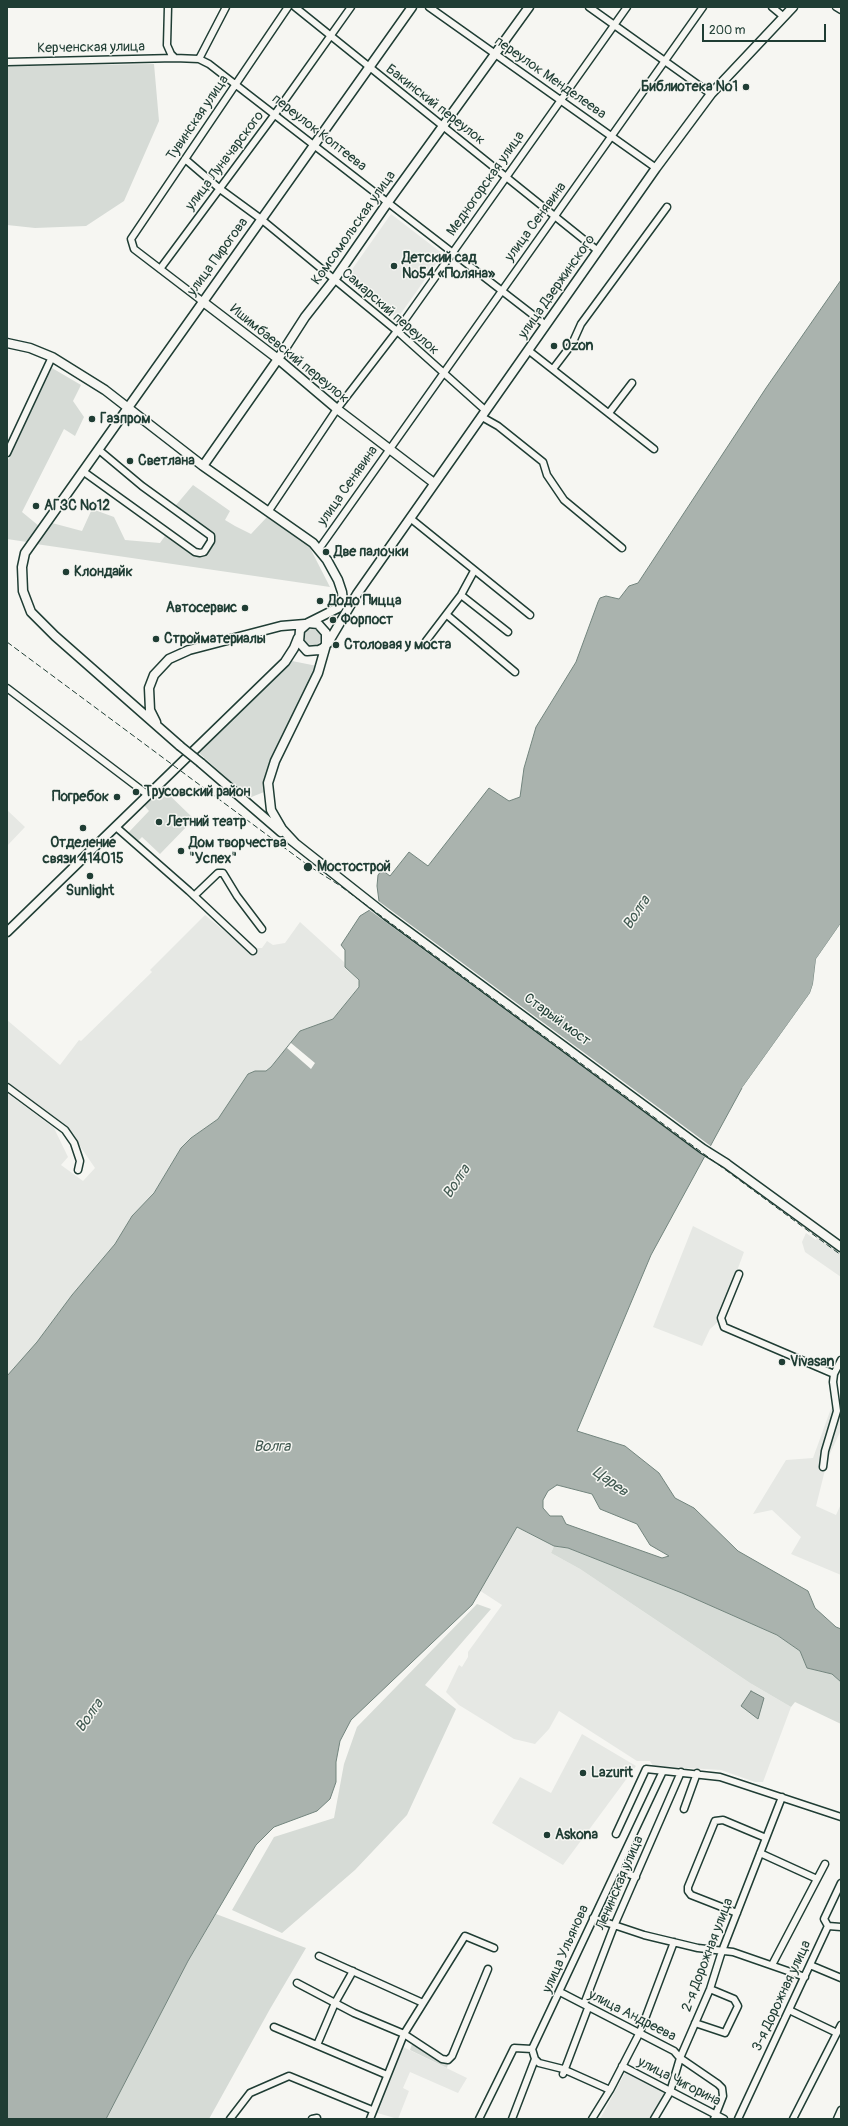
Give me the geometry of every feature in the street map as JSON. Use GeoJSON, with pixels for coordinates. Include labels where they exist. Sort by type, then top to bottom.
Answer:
{"type":"FeatureCollection","features":[{"type":"Feature","properties":{"kind":"main road","name":"улица Пирогова"},"geometry":{"type":"LineString","coordinates":[[162,730],[55,636],[31,612],[23,591],[23,560],[30,545],[129,409],[202,302],[412,7]]}},
{"type":"Feature","properties":{"kind":"main road","name":"Комсомольская улица"},"geometry":{"type":"LineString","coordinates":[[203,466],[278,359],[305,317],[334,280],[388,202],[529,7]]}},
{"type":"Feature","properties":{"kind":"main road","name":"улица Дзержинского"},"geometry":{"type":"LineString","coordinates":[[326,645],[357,594],[656,168],[711,94],[793,7]]}},
{"type":"Feature","properties":{"kind":"main road","name":"Ишимбаевский переулок"},"geometry":{"type":"LineString","coordinates":[[202,302],[278,359],[337,409],[389,447],[434,483]]}},
{"type":"Feature","properties":{"kind":"main road"},"geometry":{"type":"LineString","coordinates":[[7,343],[30,348],[52,357],[105,390],[203,466],[319,549],[334,572],[342,592],[342,603],[338,608],[306,623],[300,630],[294,648],[284,662],[7,932]]}},
{"type":"Feature","properties":{"kind":"main road"},"geometry":{"type":"LineString","coordinates":[[306,623],[318,624],[325,629],[326,645],[318,674],[275,761],[268,783],[269,802],[273,814],[282,829],[295,843],[162,730],[150,710],[149,688],[154,675],[169,659],[189,650],[281,626],[306,623]]}},
{"type":"Feature","properties":{"kind":"main road"},"geometry":{"type":"LineString","coordinates":[[298,638],[300,646],[310,651]]}},
{"type":"Feature","properties":{"kind":"main road"},"geometry":{"type":"LineString","coordinates":[[284,662],[294,656],[319,650],[326,645]]}},
{"type":"Feature","properties":{"kind":"main road","name":"Старый мост"},"geometry":{"type":"LineString","coordinates":[[295,843],[386,915],[576,1056],[841,1247]]}},
{"type":"Feature","properties":{"kind":"street"},"geometry":{"type":"LineString","coordinates":[[168,7],[167,46],[168,50],[175,58]]}},
{"type":"Feature","properties":{"kind":"street"},"geometry":{"type":"LineString","coordinates":[[200,59],[226,7]]}},
{"type":"Feature","properties":{"kind":"street","name":"Тувинская улица"},"geometry":{"type":"LineString","coordinates":[[131,244],[132,235],[288,7]]}},
{"type":"Feature","properties":{"kind":"street","name":"Бакинский переулок"},"geometry":{"type":"LineString","coordinates":[[295,7],[598,251]]}},
{"type":"Feature","properties":{"kind":"street","name":"улица Луначарского"},"geometry":{"type":"LineString","coordinates":[[160,269],[275,114],[350,7]]}},
{"type":"Feature","properties":{"kind":"street","name":"переулок Менделеева"},"geometry":{"type":"LineString","coordinates":[[429,7],[656,168]]}},
{"type":"Feature","properties":{"kind":"street"},"geometry":{"type":"LineString","coordinates":[[589,7],[711,94]]}},
{"type":"Feature","properties":{"kind":"street","name":"Медногорская улица"},"geometry":{"type":"LineString","coordinates":[[268,512],[337,409],[397,332],[627,7]]}},
{"type":"Feature","properties":{"kind":"street","name":"улица Сенявина"},"geometry":{"type":"LineString","coordinates":[[319,549],[389,447],[443,374],[703,7]]}},
{"type":"Feature","properties":{"kind":"street"},"geometry":{"type":"LineString","coordinates":[[772,7],[784,17]]}},
{"type":"Feature","properties":{"kind":"street"},"geometry":{"type":"LineString","coordinates":[[836,7],[841,10]]}},
{"type":"Feature","properties":{"kind":"street","name":"Керченская улица"},"geometry":{"type":"LineString","coordinates":[[7,62],[175,58],[200,59]]}},
{"type":"Feature","properties":{"kind":"street","name":"переулок Коптеева"},"geometry":{"type":"LineString","coordinates":[[200,59],[236,84],[501,291],[546,324]]}},
{"type":"Feature","properties":{"kind":"street","name":"Самарский переулок"},"geometry":{"type":"LineString","coordinates":[[185,159],[220,189],[261,219],[397,332],[483,413],[543,462],[547,475],[564,500],[622,548]]}},
{"type":"Feature","properties":{"kind":"street"},"geometry":{"type":"LineString","coordinates":[[553,369],[572,344],[581,324],[667,207]]}},
{"type":"Feature","properties":{"kind":"street","name":"Ишимбаевский переулок"},"geometry":{"type":"LineString","coordinates":[[131,244],[134,249],[202,302]]}},
{"type":"Feature","properties":{"kind":"street"},"geometry":{"type":"LineString","coordinates":[[528,350],[654,449]]}},
{"type":"Feature","properties":{"kind":"street"},"geometry":{"type":"LineString","coordinates":[[7,453],[52,357]]}},
{"type":"Feature","properties":{"kind":"street"},"geometry":{"type":"LineString","coordinates":[[609,413],[632,383]]}},
{"type":"Feature","properties":{"kind":"street"},"geometry":{"type":"LineString","coordinates":[[84,472],[195,552],[200,554],[204,552],[211,541],[211,536],[142,486],[99,450]]}},
{"type":"Feature","properties":{"kind":"street"},"geometry":{"type":"LineString","coordinates":[[410,518],[530,615]]}},
{"type":"Feature","properties":{"kind":"street"},"geometry":{"type":"LineString","coordinates":[[426,640],[461,596],[474,571]]}},
{"type":"Feature","properties":{"kind":"street"},"geometry":{"type":"LineString","coordinates":[[338,608],[357,594]]}},
{"type":"Feature","properties":{"kind":"street"},"geometry":{"type":"LineString","coordinates":[[461,596],[508,632]]}},
{"type":"Feature","properties":{"kind":"street"},"geometry":{"type":"LineString","coordinates":[[446,615],[515,672]]}},
{"type":"Feature","properties":{"kind":"street"},"geometry":{"type":"LineString","coordinates":[[7,688],[148,795]]}},
{"type":"Feature","properties":{"kind":"street"},"geometry":{"type":"LineString","coordinates":[[116,827],[253,951]]}},
{"type":"Feature","properties":{"kind":"street"},"geometry":{"type":"LineString","coordinates":[[194,896],[218,873],[223,873],[237,896],[262,929]]}},
{"type":"Feature","properties":{"kind":"street"},"geometry":{"type":"LineString","coordinates":[[7,1087],[65,1130],[74,1143],[80,1161],[78,1170]]}},
{"type":"Feature","properties":{"kind":"street"},"geometry":{"type":"LineString","coordinates":[[739,1274],[721,1318],[721,1323],[724,1327],[834,1374]]}},
{"type":"Feature","properties":{"kind":"street"},"geometry":{"type":"LineString","coordinates":[[823,1467],[825,1451],[837,1411],[833,1382],[834,1374],[841,1360]]}},
{"type":"Feature","properties":{"kind":"street"},"geometry":{"type":"LineString","coordinates":[[616,1834],[646,1769],[720,1777],[841,1817]]}},
{"type":"Feature","properties":{"kind":"street","name":"улица Ульянова"},"geometry":{"type":"LineString","coordinates":[[532,2049],[560,1992],[592,1918],[617,1869],[663,1771]]}},
{"type":"Feature","properties":{"kind":"street","name":"Ленинская улица"},"geometry":{"type":"LineString","coordinates":[[563,2072],[614,1926],[681,1772]]}},
{"type":"Feature","properties":{"kind":"street"},"geometry":{"type":"LineString","coordinates":[[684,1809],[697,1774]]}},
{"type":"Feature","properties":{"kind":"street","name":"2-я Дорожная улица"},"geometry":{"type":"LineString","coordinates":[[654,2119],[670,2092],[680,2058],[710,1988],[736,1913],[782,1797]]}},
{"type":"Feature","properties":{"kind":"street"},"geometry":{"type":"LineString","coordinates":[[736,1913],[691,1895],[688,1892],[688,1887],[715,1820],[722,1820],[766,1838]]}},
{"type":"Feature","properties":{"kind":"street"},"geometry":{"type":"LineString","coordinates":[[760,1852],[817,1879]]}},
{"type":"Feature","properties":{"kind":"street"},"geometry":{"type":"LineString","coordinates":[[772,1965],[825,1864]]}},
{"type":"Feature","properties":{"kind":"street"},"geometry":{"type":"LineString","coordinates":[[617,1869],[636,1877]]}},
{"type":"Feature","properties":{"kind":"street","name":"3-я Дорожная улица"},"geometry":{"type":"LineString","coordinates":[[738,2119],[828,1926],[824,1919],[841,1884]]}},
{"type":"Feature","properties":{"kind":"street"},"geometry":{"type":"LineString","coordinates":[[592,1918],[614,1926],[674,1942],[733,1952],[805,1977]]}},
{"type":"Feature","properties":{"kind":"street"},"geometry":{"type":"LineString","coordinates":[[828,1926],[841,1927]]}},
{"type":"Feature","properties":{"kind":"street"},"geometry":{"type":"LineString","coordinates":[[370,2119],[372,2110],[404,2034],[465,1936],[494,1948]]}},
{"type":"Feature","properties":{"kind":"street"},"geometry":{"type":"LineString","coordinates":[[592,2119],[610,2090],[640,2032],[674,1942]]}},
{"type":"Feature","properties":{"kind":"street"},"geometry":{"type":"LineString","coordinates":[[319,1956],[423,2003]]}},
{"type":"Feature","properties":{"kind":"street"},"geometry":{"type":"LineString","coordinates":[[810,1965],[841,1978]]}},
{"type":"Feature","properties":{"kind":"street"},"geometry":{"type":"LineString","coordinates":[[298,1983],[336,2003],[404,2034],[442,2058],[448,2060],[452,2056],[488,1969]]}},
{"type":"Feature","properties":{"kind":"street"},"geometry":{"type":"LineString","coordinates":[[317,2045],[336,2003],[353,1971]]}},
{"type":"Feature","properties":{"kind":"street"},"geometry":{"type":"LineString","coordinates":[[695,2023],[725,2034],[738,2006],[734,2000],[710,1988]]}},
{"type":"Feature","properties":{"kind":"street","name":"улица Андреева"},"geometry":{"type":"LineString","coordinates":[[560,1992],[640,2032],[674,2051],[680,2058],[718,2084],[722,2088],[723,2096],[714,2117]]}},
{"type":"Feature","properties":{"kind":"street"},"geometry":{"type":"LineString","coordinates":[[789,2010],[837,2032]]}},
{"type":"Feature","properties":{"kind":"street"},"geometry":{"type":"LineString","coordinates":[[793,2119],[841,2025]]}},
{"type":"Feature","properties":{"kind":"street"},"geometry":{"type":"LineString","coordinates":[[274,2027],[387,2075]]}},
{"type":"Feature","properties":{"kind":"street"},"geometry":{"type":"LineString","coordinates":[[479,2119],[514,2048],[532,2049],[535,2059],[512,2119]]}},
{"type":"Feature","properties":{"kind":"street"},"geometry":{"type":"LineString","coordinates":[[535,2059],[563,2072],[610,2090]]}},
{"type":"Feature","properties":{"kind":"street","name":"улица Чигорина"},"geometry":{"type":"LineString","coordinates":[[622,2066],[714,2117],[724,2119]]}},
{"type":"Feature","properties":{"kind":"street"},"geometry":{"type":"LineString","coordinates":[[230,2119],[250,2093],[286,2076],[294,2077],[372,2110]]}},
{"type":"Feature","properties":{"kind":"street"},"geometry":{"type":"LineString","coordinates":[[837,2119],[841,2110]]}},
{"type":"Feature","properties":{"kind":"shaded area"},"geometry":{"type":"Polygon","coordinates":[[[154,64],[159,121],[124,201],[86,226],[35,228],[7,225],[7,66],[154,64]]]}},
{"type":"Feature","properties":{"kind":"shaded area","name":"Детский сад №54 «Поляна»"},"geometry":{"type":"Polygon","coordinates":[[[391,214],[443,254],[397,319],[346,278],[391,214]]]}},
{"type":"Feature","properties":{"kind":"shaded area"},"geometry":{"type":"Polygon","coordinates":[[[52,368],[81,385],[73,401],[84,417],[75,436],[64,429],[22,512],[39,526],[27,542],[7,539],[7,462],[52,368]]]}},
{"type":"Feature","properties":{"kind":"shaded area"},"geometry":{"type":"Polygon","coordinates":[[[193,485],[230,511],[225,520],[235,526],[251,534],[267,517],[309,546],[330,587],[36,544],[52,523],[82,531],[92,509],[114,517],[125,540],[160,543],[167,533],[201,557],[213,540],[211,536],[171,511],[193,485]]]}},
{"type":"Feature","properties":{"kind":"shaded area"},"geometry":{"type":"Polygon","coordinates":[[[312,629],[318,632],[321,638],[318,644],[312,647],[306,644],[303,638],[306,632],[312,629]]]}},
{"type":"Feature","properties":{"kind":"shaded area"},"geometry":{"type":"Polygon","coordinates":[[[292,661],[317,666],[267,770],[264,792],[249,798],[197,751],[292,661]]]}},
{"type":"Feature","properties":{"kind":"shaded area"},"geometry":{"type":"Polygon","coordinates":[[[161,787],[194,819],[160,854],[142,837],[137,842],[128,833],[149,811],[143,804],[161,787]]]}},
{"type":"Feature","properties":{"kind":"shaded area"},"geometry":{"type":"Polygon","coordinates":[[[7,810],[25,827],[7,846],[7,810]]]}},
{"type":"Feature","properties":{"kind":"shaded area"},"geometry":{"type":"Polygon","coordinates":[[[205,915],[250,952],[256,948],[262,948],[267,941],[273,945],[285,943],[300,922],[344,962],[347,970],[359,981],[359,986],[333,1019],[300,1031],[271,1067],[266,1071],[248,1074],[218,1119],[191,1138],[181,1148],[154,1193],[132,1216],[115,1244],[72,1295],[37,1342],[7,1376],[7,1093],[54,1128],[68,1157],[61,1165],[83,1181],[95,1168],[67,1127],[7,1082],[7,1020],[60,1065],[79,1040],[81,1041],[152,972],[150,970],[205,915]]]}},
{"type":"Feature","properties":{"kind":"shaded area"},"geometry":{"type":"Polygon","coordinates":[[[693,1226],[744,1252],[718,1322],[710,1329],[702,1346],[653,1327],[693,1226]]]}},
{"type":"Feature","properties":{"kind":"shaded area"},"geometry":{"type":"Polygon","coordinates":[[[806,1233],[816,1240],[818,1236],[841,1251],[841,1277],[805,1252],[802,1242],[806,1233]]]}},
{"type":"Feature","properties":{"kind":"shaded area"},"geometry":{"type":"Polygon","coordinates":[[[833,1403],[841,1414],[841,1430],[828,1458],[816,1506],[836,1515],[841,1504],[841,1575],[791,1554],[801,1537],[772,1510],[753,1514],[786,1460],[813,1458],[833,1403]]]}},
{"type":"Feature","properties":{"kind":"shaded area"},"geometry":{"type":"Polygon","coordinates":[[[517,1527],[554,1546],[551,1553],[580,1569],[750,1683],[791,1707],[763,1782],[755,1782],[721,1770],[653,1766],[650,1761],[637,1761],[559,1711],[549,1729],[535,1744],[514,1739],[459,1705],[446,1692],[459,1665],[462,1667],[468,1657],[468,1652],[502,1605],[479,1590],[517,1527]]]}},
{"type":"Feature","properties":{"kind":"shaded area"},"geometry":{"type":"Polygon","coordinates":[[[554,1546],[568,1548],[682,1593],[777,1635],[800,1651],[807,1668],[832,1674],[841,1682],[841,1724],[795,1702],[791,1707],[750,1683],[580,1569],[551,1553],[554,1546]]]}},
{"type":"Feature","properties":{"kind":"shaded area"},"geometry":{"type":"Polygon","coordinates":[[[477,1604],[491,1609],[425,1685],[456,1709],[407,1815],[355,1870],[282,1933],[232,1910],[274,1837],[334,1818],[344,1764],[357,1727],[477,1604]]]}},
{"type":"Feature","properties":{"kind":"shaded area"},"geometry":{"type":"Polygon","coordinates":[[[582,1734],[636,1766],[563,1865],[492,1823],[520,1777],[551,1793],[582,1734]]]}},
{"type":"Feature","properties":{"kind":"shaded area"},"geometry":{"type":"Polygon","coordinates":[[[216,1914],[306,1948],[270,2009],[209,2119],[106,2119],[188,1961],[216,1914]]]}},
{"type":"Feature","properties":{"kind":"shaded area"},"geometry":{"type":"Polygon","coordinates":[[[412,2044],[448,2064],[447,2068],[410,2050],[412,2044]]]}},
{"type":"Feature","properties":{"kind":"shaded area"},"geometry":{"type":"Polygon","coordinates":[[[401,2046],[467,2078],[458,2093],[410,2072],[403,2088],[409,2091],[398,2119],[374,2112],[401,2046]]]}},
{"type":"Feature","properties":{"kind":"shaded area"},"geometry":{"type":"Polygon","coordinates":[[[626,2071],[667,2094],[652,2119],[600,2119],[626,2071]]]}},
{"type":"Feature","properties":{"kind":"water","name":"Волга"},"geometry":{"type":"Polygon","coordinates":[[[841,280],[841,923],[816,959],[813,984],[810,993],[742,1088],[651,1255],[577,1431],[625,1446],[659,1473],[675,1498],[694,1508],[738,1551],[808,1591],[815,1608],[836,1627],[841,1629],[841,1682],[832,1674],[807,1668],[800,1651],[777,1635],[682,1593],[568,1548],[554,1546],[517,1527],[472,1605],[351,1720],[340,1741],[336,1762],[336,1782],[330,1799],[317,1811],[274,1827],[256,1845],[188,1961],[106,2119],[7,2119],[7,1376],[37,1342],[72,1295],[115,1244],[132,1216],[154,1193],[181,1148],[191,1138],[218,1119],[248,1074],[255,1071],[266,1071],[271,1067],[300,1031],[333,1019],[359,987],[359,980],[345,967],[345,950],[341,945],[360,916],[373,908],[379,901],[377,886],[378,875],[382,870],[390,876],[409,852],[428,866],[489,788],[509,801],[520,797],[524,768],[536,727],[576,662],[600,598],[606,596],[619,599],[629,586],[638,583],[766,388],[841,280]],[[557,1485],[548,1491],[543,1500],[543,1508],[550,1516],[562,1516],[566,1524],[662,1558],[669,1556],[650,1545],[637,1524],[600,1509],[592,1494],[557,1485]]]}},
{"type":"Feature","properties":{"kind":"water"},"geometry":{"type":"Polygon","coordinates":[[[751,1691],[764,1698],[758,1719],[741,1706],[751,1691]]]}},
{"type":"Feature","properties":{"kind":"pier"},"geometry":{"type":"Polygon","coordinates":[[[377,900],[712,1147],[706,1158],[368,909],[377,900]]]}},
{"type":"Feature","properties":{"kind":"pier"},"geometry":{"type":"Polygon","coordinates":[[[841,923],[841,926],[818,960],[815,984],[811,994],[744,1089],[742,1088],[810,993],[813,984],[816,959],[841,923]]]}},
{"type":"Feature","properties":{"kind":"pier"},"geometry":{"type":"Polygon","coordinates":[[[291,1043],[315,1063],[311,1069],[287,1048],[291,1043]]]}},
{"type":"Feature","properties":{"kind":"railway"},"geometry":{"type":"LineString","coordinates":[[7,642],[309,866],[339,885],[841,1255]]}},
{"type":"Feature","properties":{"kind":"place","name":"Библиотека №1"},"geometry":{"type":"Point","coordinates":[746,87]}},
{"type":"Feature","properties":{"kind":"place","name":"Детский сад №54 «Поляна»"},"geometry":{"type":"Point","coordinates":[394,266]}},
{"type":"Feature","properties":{"kind":"place","name":"Ozon"},"geometry":{"type":"Point","coordinates":[554,346]}},
{"type":"Feature","properties":{"kind":"place","name":"Газпром"},"geometry":{"type":"Point","coordinates":[92,419]}},
{"type":"Feature","properties":{"kind":"place","name":"Светлана"},"geometry":{"type":"Point","coordinates":[130,461]}},
{"type":"Feature","properties":{"kind":"place","name":"АГЗС №12"},"geometry":{"type":"Point","coordinates":[36,506]}},
{"type":"Feature","properties":{"kind":"place","name":"Две палочки"},"geometry":{"type":"Point","coordinates":[326,552]}},
{"type":"Feature","properties":{"kind":"place","name":"Клондайк"},"geometry":{"type":"Point","coordinates":[66,572]}},
{"type":"Feature","properties":{"kind":"place","name":"Додо Пицца"},"geometry":{"type":"Point","coordinates":[320,601]}},
{"type":"Feature","properties":{"kind":"place","name":"Автосервис"},"geometry":{"type":"Point","coordinates":[245,608]}},
{"type":"Feature","properties":{"kind":"place","name":"Форпост"},"geometry":{"type":"Point","coordinates":[333,620]}},
{"type":"Feature","properties":{"kind":"place","name":"Стройматериалы"},"geometry":{"type":"Point","coordinates":[156,639]}},
{"type":"Feature","properties":{"kind":"place","name":"Столовая у моста"},"geometry":{"type":"Point","coordinates":[336,645]}},
{"type":"Feature","properties":{"kind":"place","name":"Трусовский район"},"geometry":{"type":"Point","coordinates":[136,792]}},
{"type":"Feature","properties":{"kind":"place","name":"Погребок"},"geometry":{"type":"Point","coordinates":[117,797]}},
{"type":"Feature","properties":{"kind":"place","name":"Летний театр"},"geometry":{"type":"Point","coordinates":[159,822]}},
{"type":"Feature","properties":{"kind":"place","name":"Отделение связи 414015"},"geometry":{"type":"Point","coordinates":[83,828]}},
{"type":"Feature","properties":{"kind":"place","name":"Дом творчества \"Успех\""},"geometry":{"type":"Point","coordinates":[181,851]}},
{"type":"Feature","properties":{"kind":"place","name":"Мостострой"},"geometry":{"type":"Point","coordinates":[308,867]}},
{"type":"Feature","properties":{"kind":"place","name":"Sunlight"},"geometry":{"type":"Point","coordinates":[90,876]}},
{"type":"Feature","properties":{"kind":"place","name":"Vivasan"},"geometry":{"type":"Point","coordinates":[782,1362]}},
{"type":"Feature","properties":{"kind":"place","name":"Lazurit"},"geometry":{"type":"Point","coordinates":[583,1773]}},
{"type":"Feature","properties":{"kind":"place","name":"Askona"},"geometry":{"type":"Point","coordinates":[547,1835]}},
{"type":"Feature","properties":{"kind":"water label","name":"Царев"},"geometry":{"type":"Point","coordinates":[610,1482]}}]}
